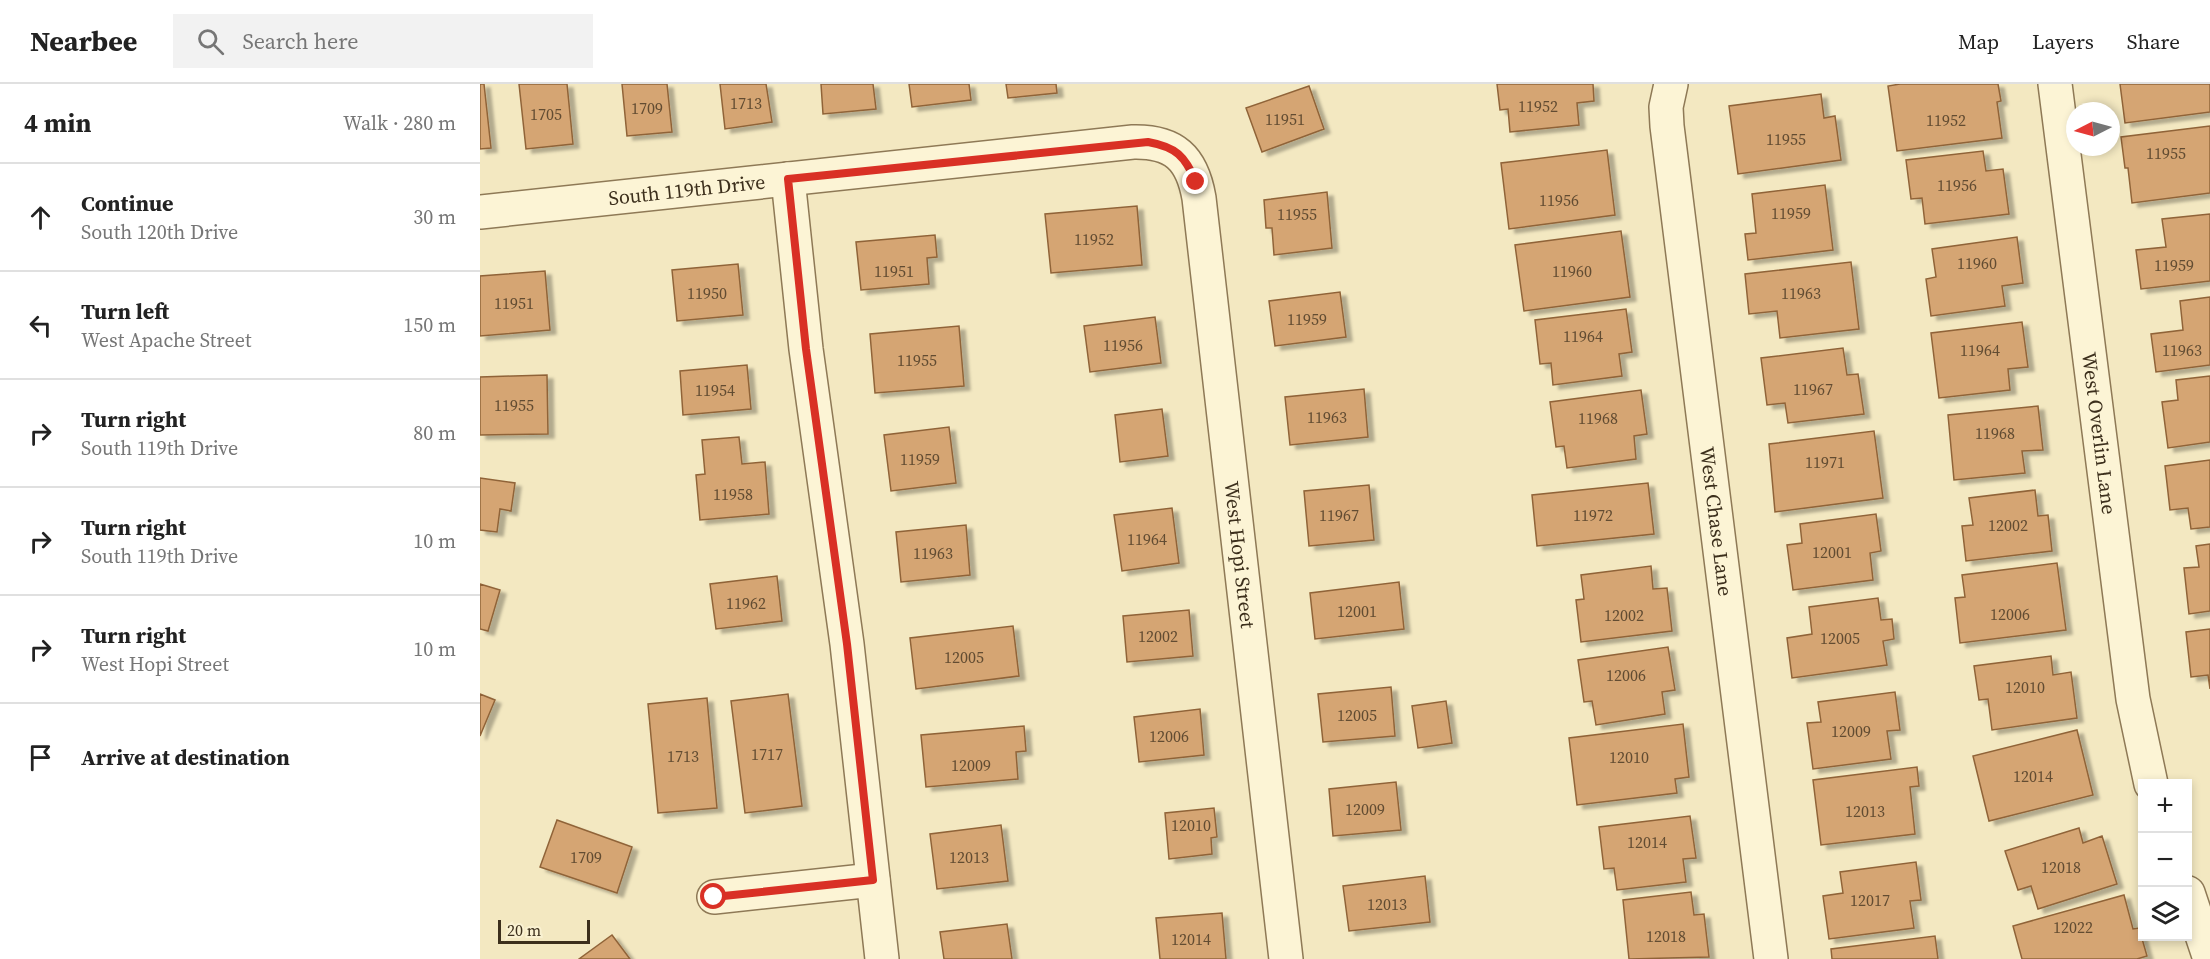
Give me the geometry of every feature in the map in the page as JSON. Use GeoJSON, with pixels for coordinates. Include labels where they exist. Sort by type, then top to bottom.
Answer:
{"type":"FeatureCollection","features":[{"type":"Feature","properties":{"kind":"street","name":"West Chase Lane"},"geometry":{"type":"LineString","coordinates":[[1671,84],[1666,107],[1667,126],[1771,959]]}},
{"type":"Feature","properties":{"kind":"street","name":"West Overlin Lane"},"geometry":{"type":"LineString","coordinates":[[2055,84],[2133,699],[2150,779]]}},
{"type":"Feature","properties":{"kind":"street","name":"South 119th Drive"},"geometry":{"type":"LineString","coordinates":[[480,212],[1133,142],[1164,145],[1179,154]]}},
{"type":"Feature","properties":{"kind":"street","name":"West Hopi Street"},"geometry":{"type":"LineString","coordinates":[[1179,154],[1193,175],[1199,198],[1286,959]]}},
{"type":"Feature","properties":{"kind":"street"},"geometry":{"type":"LineString","coordinates":[[788,179],[806,349],[842,605],[882,959]]}},
{"type":"Feature","properties":{"kind":"street"},"geometry":{"type":"LineString","coordinates":[[714,897],[873,880]]}},
{"type":"Feature","properties":{"kind":"street"},"geometry":{"type":"LineString","coordinates":[[2192,907],[2210,959]]}},
{"type":"Feature","properties":{"kind":"building"},"geometry":{"type":"Polygon","coordinates":[[[480,84],[484,84],[491,148],[480,149],[480,84]]]}},
{"type":"Feature","properties":{"kind":"building"},"geometry":{"type":"Polygon","coordinates":[[[519,84],[567,84],[573,144],[526,149],[519,84]]]}},
{"type":"Feature","properties":{"kind":"building"},"geometry":{"type":"Polygon","coordinates":[[[622,84],[667,84],[672,132],[627,136],[622,84]]]}},
{"type":"Feature","properties":{"kind":"building"},"geometry":{"type":"Polygon","coordinates":[[[720,84],[766,84],[772,122],[725,129],[720,84]]]}},
{"type":"Feature","properties":{"kind":"building"},"geometry":{"type":"Polygon","coordinates":[[[821,84],[873,84],[876,109],[823,114],[821,84]]]}},
{"type":"Feature","properties":{"kind":"building"},"geometry":{"type":"Polygon","coordinates":[[[909,84],[969,84],[971,100],[912,107],[909,84]]]}},
{"type":"Feature","properties":{"kind":"building"},"geometry":{"type":"Polygon","coordinates":[[[1006,84],[1056,84],[1057,93],[1008,98],[1006,84]]]}},
{"type":"Feature","properties":{"kind":"building"},"geometry":{"type":"Polygon","coordinates":[[[1497,84],[1593,84],[1594,101],[1577,103],[1579,125],[1510,132],[1508,109],[1500,110],[1497,84]]]}},
{"type":"Feature","properties":{"kind":"building"},"geometry":{"type":"Polygon","coordinates":[[[1998,84],[2001,101],[1997,102],[2002,138],[1897,151],[1888,86],[1998,84]]]}},
{"type":"Feature","properties":{"kind":"building"},"geometry":{"type":"Polygon","coordinates":[[[2120,84],[2210,84],[2210,112],[2125,123],[2120,84]]]}},
{"type":"Feature","properties":{"kind":"building"},"geometry":{"type":"Polygon","coordinates":[[[1309,86],[1324,129],[1262,152],[1246,108],[1309,86]]]}},
{"type":"Feature","properties":{"kind":"building"},"geometry":{"type":"Polygon","coordinates":[[[1821,94],[1824,118],[1835,116],[1841,160],[1738,174],[1729,106],[1821,94]]]}},
{"type":"Feature","properties":{"kind":"building"},"geometry":{"type":"Polygon","coordinates":[[[2210,126],[2210,193],[2132,203],[2128,168],[2125,168],[2121,137],[2210,126]]]}},
{"type":"Feature","properties":{"kind":"building"},"geometry":{"type":"Polygon","coordinates":[[[1607,150],[1615,215],[1509,229],[1501,163],[1607,150]]]}},
{"type":"Feature","properties":{"kind":"building"},"geometry":{"type":"Polygon","coordinates":[[[1983,151],[1986,171],[2003,169],[2009,214],[1925,224],[1922,198],[1911,199],[1906,160],[1983,151]]]}},
{"type":"Feature","properties":{"kind":"building"},"geometry":{"type":"Polygon","coordinates":[[[1825,185],[1833,250],[1748,260],[1745,234],[1756,233],[1752,194],[1825,185]]]}},
{"type":"Feature","properties":{"kind":"building"},"geometry":{"type":"Polygon","coordinates":[[[1327,192],[1332,248],[1274,255],[1272,228],[1266,228],[1264,200],[1327,192]]]}},
{"type":"Feature","properties":{"kind":"building"},"geometry":{"type":"Polygon","coordinates":[[[1137,206],[1142,265],[1051,273],[1045,214],[1137,206]]]}},
{"type":"Feature","properties":{"kind":"building"},"geometry":{"type":"Polygon","coordinates":[[[2210,214],[2210,281],[2141,289],[2136,250],[2166,247],[2162,219],[2210,214]]]}},
{"type":"Feature","properties":{"kind":"building"},"geometry":{"type":"Polygon","coordinates":[[[1621,231],[1630,297],[1524,311],[1515,245],[1621,231]]]}},
{"type":"Feature","properties":{"kind":"building"},"geometry":{"type":"Polygon","coordinates":[[[935,235],[937,257],[927,258],[929,284],[861,290],[856,242],[935,235]]]}},
{"type":"Feature","properties":{"kind":"building"},"geometry":{"type":"Polygon","coordinates":[[[2017,237],[2023,283],[2002,286],[2005,306],[1931,316],[1926,279],[1936,277],[1932,249],[2017,237]]]}},
{"type":"Feature","properties":{"kind":"building"},"geometry":{"type":"Polygon","coordinates":[[[1851,262],[1859,329],[1780,338],[1777,311],[1749,314],[1745,274],[1851,262]]]}},
{"type":"Feature","properties":{"kind":"building"},"geometry":{"type":"Polygon","coordinates":[[[738,264],[743,315],[677,321],[672,270],[738,264]]]}},
{"type":"Feature","properties":{"kind":"building"},"geometry":{"type":"Polygon","coordinates":[[[545,271],[550,330],[480,336],[480,276],[545,271]]]}},
{"type":"Feature","properties":{"kind":"building"},"geometry":{"type":"Polygon","coordinates":[[[1340,292],[1346,337],[1275,346],[1269,301],[1340,292]]]}},
{"type":"Feature","properties":{"kind":"building"},"geometry":{"type":"Polygon","coordinates":[[[2210,297],[2210,365],[2156,372],[2151,334],[2183,330],[2180,301],[2210,297]]]}},
{"type":"Feature","properties":{"kind":"building"},"geometry":{"type":"Polygon","coordinates":[[[1626,309],[1632,352],[1619,354],[1622,376],[1553,385],[1551,363],[1540,364],[1535,320],[1626,309]]]}},
{"type":"Feature","properties":{"kind":"building"},"geometry":{"type":"Polygon","coordinates":[[[1155,317],[1161,363],[1090,372],[1084,326],[1155,317]]]}},
{"type":"Feature","properties":{"kind":"building"},"geometry":{"type":"Polygon","coordinates":[[[2022,322],[2028,367],[2008,369],[2010,390],[1939,398],[1931,333],[2022,322]]]}},
{"type":"Feature","properties":{"kind":"building"},"geometry":{"type":"Polygon","coordinates":[[[959,326],[964,386],[875,393],[870,334],[959,326]]]}},
{"type":"Feature","properties":{"kind":"building"},"geometry":{"type":"Polygon","coordinates":[[[1843,348],[1847,375],[1858,374],[1864,414],[1788,423],[1785,403],[1767,405],[1761,358],[1843,348]]]}},
{"type":"Feature","properties":{"kind":"building"},"geometry":{"type":"Polygon","coordinates":[[[747,365],[751,409],[683,415],[680,371],[747,365]]]}},
{"type":"Feature","properties":{"kind":"building"},"geometry":{"type":"Polygon","coordinates":[[[547,375],[548,434],[480,435],[480,377],[547,375]]]}},
{"type":"Feature","properties":{"kind":"building"},"geometry":{"type":"Polygon","coordinates":[[[2210,376],[2210,442],[2168,448],[2162,402],[2178,400],[2176,380],[2210,376]]]}},
{"type":"Feature","properties":{"kind":"building"},"geometry":{"type":"Polygon","coordinates":[[[1364,389],[1368,437],[1290,445],[1285,397],[1364,389]]]}},
{"type":"Feature","properties":{"kind":"building"},"geometry":{"type":"Polygon","coordinates":[[[1641,390],[1647,434],[1634,436],[1636,459],[1567,468],[1564,446],[1556,447],[1550,402],[1641,390]]]}},
{"type":"Feature","properties":{"kind":"building"},"geometry":{"type":"Polygon","coordinates":[[[2038,406],[2043,450],[2022,451],[2025,473],[1954,480],[1948,415],[2038,406]]]}},
{"type":"Feature","properties":{"kind":"building"},"geometry":{"type":"Polygon","coordinates":[[[1162,409],[1168,456],[1120,462],[1115,415],[1162,409]]]}},
{"type":"Feature","properties":{"kind":"building"},"geometry":{"type":"Polygon","coordinates":[[[949,427],[956,483],[891,491],[884,435],[949,427]]]}},
{"type":"Feature","properties":{"kind":"building"},"geometry":{"type":"Polygon","coordinates":[[[1874,431],[1883,498],[1775,512],[1769,444],[1874,431]]]}},
{"type":"Feature","properties":{"kind":"building"},"geometry":{"type":"Polygon","coordinates":[[[739,437],[742,464],[765,462],[769,514],[700,520],[696,475],[705,474],[702,440],[739,437]]]}},
{"type":"Feature","properties":{"kind":"building"},"geometry":{"type":"Polygon","coordinates":[[[2210,460],[2210,527],[2191,529],[2188,508],[2170,510],[2165,466],[2210,460]]]}},
{"type":"Feature","properties":{"kind":"building"},"geometry":{"type":"Polygon","coordinates":[[[480,478],[515,483],[511,511],[500,509],[497,532],[480,530],[480,478]]]}},
{"type":"Feature","properties":{"kind":"building"},"geometry":{"type":"Polygon","coordinates":[[[1648,483],[1654,534],[1537,546],[1532,495],[1648,483]]]}},
{"type":"Feature","properties":{"kind":"building"},"geometry":{"type":"Polygon","coordinates":[[[1369,485],[1374,540],[1309,546],[1304,491],[1369,485]]]}},
{"type":"Feature","properties":{"kind":"building"},"geometry":{"type":"Polygon","coordinates":[[[2035,490],[2038,516],[2048,515],[2052,551],[1966,561],[1962,526],[1973,525],[1969,498],[2035,490]]]}},
{"type":"Feature","properties":{"kind":"building"},"geometry":{"type":"Polygon","coordinates":[[[1172,508],[1179,563],[1122,571],[1114,515],[1172,508]]]}},
{"type":"Feature","properties":{"kind":"building"},"geometry":{"type":"Polygon","coordinates":[[[1876,514],[1881,551],[1870,553],[1873,580],[1793,590],[1787,545],[1802,543],[1800,524],[1876,514]]]}},
{"type":"Feature","properties":{"kind":"building"},"geometry":{"type":"Polygon","coordinates":[[[966,525],[970,575],[901,582],[896,532],[966,525]]]}},
{"type":"Feature","properties":{"kind":"building"},"geometry":{"type":"Polygon","coordinates":[[[2210,544],[2210,611],[2189,614],[2184,568],[2199,567],[2196,546],[2210,544]]]}},
{"type":"Feature","properties":{"kind":"building"},"geometry":{"type":"Polygon","coordinates":[[[2057,563],[2066,630],[1960,643],[1955,598],[1965,597],[1962,575],[2057,563]]]}},
{"type":"Feature","properties":{"kind":"building"},"geometry":{"type":"Polygon","coordinates":[[[1651,566],[1653,589],[1667,588],[1672,631],[1581,642],[1576,600],[1584,599],[1581,575],[1651,566]]]}},
{"type":"Feature","properties":{"kind":"building"},"geometry":{"type":"Polygon","coordinates":[[[777,576],[782,621],[716,629],[710,584],[777,576]]]}},
{"type":"Feature","properties":{"kind":"building"},"geometry":{"type":"Polygon","coordinates":[[[1399,582],[1404,629],[1315,639],[1310,593],[1399,582]]]}},
{"type":"Feature","properties":{"kind":"building"},"geometry":{"type":"Polygon","coordinates":[[[480,584],[500,590],[488,631],[480,629],[480,584]]]}},
{"type":"Feature","properties":{"kind":"building"},"geometry":{"type":"Polygon","coordinates":[[[1878,598],[1881,620],[1892,619],[1894,639],[1883,641],[1887,665],[1792,678],[1787,638],[1812,634],[1809,607],[1878,598]]]}},
{"type":"Feature","properties":{"kind":"building"},"geometry":{"type":"Polygon","coordinates":[[[1189,610],[1193,656],[1127,662],[1123,616],[1189,610]]]}},
{"type":"Feature","properties":{"kind":"building"},"geometry":{"type":"Polygon","coordinates":[[[1013,626],[1019,676],[916,689],[910,638],[1013,626]]]}},
{"type":"Feature","properties":{"kind":"building"},"geometry":{"type":"Polygon","coordinates":[[[2210,629],[2210,689],[2208,675],[2191,677],[2186,632],[2210,629]]]}},
{"type":"Feature","properties":{"kind":"building"},"geometry":{"type":"Polygon","coordinates":[[[1668,647],[1675,690],[1662,692],[1665,714],[1596,725],[1592,701],[1584,702],[1578,660],[1668,647]]]}},
{"type":"Feature","properties":{"kind":"building"},"geometry":{"type":"Polygon","coordinates":[[[2051,656],[2053,675],[2071,672],[2077,718],[1992,730],[1988,699],[1979,700],[1974,666],[2051,656]]]}},
{"type":"Feature","properties":{"kind":"building"},"geometry":{"type":"Polygon","coordinates":[[[1391,687],[1395,736],[1323,742],[1318,694],[1391,687]]]}},
{"type":"Feature","properties":{"kind":"building"},"geometry":{"type":"Polygon","coordinates":[[[1895,692],[1900,730],[1887,731],[1891,759],[1813,769],[1807,723],[1821,722],[1818,702],[1895,692]]]}},
{"type":"Feature","properties":{"kind":"building"},"geometry":{"type":"Polygon","coordinates":[[[480,694],[495,700],[480,736],[480,694]]]}},
{"type":"Feature","properties":{"kind":"building"},"geometry":{"type":"Polygon","coordinates":[[[788,694],[802,806],[745,813],[731,701],[788,694]]]}},
{"type":"Feature","properties":{"kind":"building"},"geometry":{"type":"Polygon","coordinates":[[[707,698],[717,808],[658,813],[648,704],[707,698]]]}},
{"type":"Feature","properties":{"kind":"building"},"geometry":{"type":"Polygon","coordinates":[[[1446,701],[1452,743],[1418,748],[1412,706],[1446,701]]]}},
{"type":"Feature","properties":{"kind":"building"},"geometry":{"type":"Polygon","coordinates":[[[1200,709],[1204,755],[1139,762],[1134,717],[1200,709]]]}},
{"type":"Feature","properties":{"kind":"building"},"geometry":{"type":"Polygon","coordinates":[[[1683,724],[1689,777],[1675,779],[1677,793],[1577,805],[1569,738],[1683,724]]]}},
{"type":"Feature","properties":{"kind":"building"},"geometry":{"type":"Polygon","coordinates":[[[1024,726],[1026,751],[1016,752],[1018,779],[926,787],[921,735],[1024,726]]]}},
{"type":"Feature","properties":{"kind":"building"},"geometry":{"type":"Polygon","coordinates":[[[2077,730],[2093,795],[1989,821],[1973,756],[2077,730]]]}},
{"type":"Feature","properties":{"kind":"building"},"geometry":{"type":"Polygon","coordinates":[[[1917,767],[1919,786],[1910,787],[1915,834],[1821,845],[1813,780],[1917,767]]]}},
{"type":"Feature","properties":{"kind":"building"},"geometry":{"type":"Polygon","coordinates":[[[1396,782],[1401,830],[1333,836],[1329,789],[1396,782]]]}},
{"type":"Feature","properties":{"kind":"building"},"geometry":{"type":"Polygon","coordinates":[[[1214,808],[1217,837],[1211,838],[1212,854],[1169,859],[1165,813],[1214,808]]]}},
{"type":"Feature","properties":{"kind":"building"},"geometry":{"type":"Polygon","coordinates":[[[1690,816],[1696,858],[1683,859],[1686,882],[1617,890],[1614,868],[1604,869],[1599,827],[1690,816]]]}},
{"type":"Feature","properties":{"kind":"building"},"geometry":{"type":"Polygon","coordinates":[[[557,820],[632,847],[617,893],[540,867],[557,820]]]}},
{"type":"Feature","properties":{"kind":"building"},"geometry":{"type":"Polygon","coordinates":[[[1001,825],[1008,881],[937,889],[930,834],[1001,825]]]}},
{"type":"Feature","properties":{"kind":"building"},"geometry":{"type":"Polygon","coordinates":[[[2079,828],[2083,843],[2102,836],[2117,884],[2038,909],[2031,886],[2018,890],[2005,851],[2079,828]]]}},
{"type":"Feature","properties":{"kind":"building"},"geometry":{"type":"Polygon","coordinates":[[[1916,862],[1921,900],[1910,901],[1914,928],[1829,939],[1823,896],[1843,893],[1840,872],[1916,862]]]}},
{"type":"Feature","properties":{"kind":"building"},"geometry":{"type":"Polygon","coordinates":[[[1425,876],[1430,922],[1349,931],[1343,886],[1425,876]]]}},
{"type":"Feature","properties":{"kind":"building"},"geometry":{"type":"Polygon","coordinates":[[[1691,892],[1694,915],[1704,914],[1709,957],[1629,959],[1623,900],[1691,892]]]}},
{"type":"Feature","properties":{"kind":"building"},"geometry":{"type":"Polygon","coordinates":[[[2124,895],[2133,929],[2138,928],[2138,941],[2143,941],[2147,956],[2137,959],[2022,959],[2013,926],[2124,895]]]}},
{"type":"Feature","properties":{"kind":"building"},"geometry":{"type":"Polygon","coordinates":[[[1222,913],[1226,959],[1160,959],[1156,918],[1222,913]]]}},
{"type":"Feature","properties":{"kind":"building"},"geometry":{"type":"Polygon","coordinates":[[[1007,924],[1012,959],[944,959],[940,932],[1007,924]]]}},
{"type":"Feature","properties":{"kind":"building"},"geometry":{"type":"Polygon","coordinates":[[[612,935],[630,959],[579,959],[612,935]]]}},
{"type":"Feature","properties":{"kind":"building"},"geometry":{"type":"Polygon","coordinates":[[[1935,936],[1938,959],[1832,959],[1831,949],[1935,936]]]}},
{"type":"Feature","properties":{"kind":"route"},"geometry":{"type":"LineString","coordinates":[[714,897],[873,880],[847,644],[806,349],[788,179],[1148,142],[1164,145],[1179,154],[1190,167],[1196,182]]}}]}
